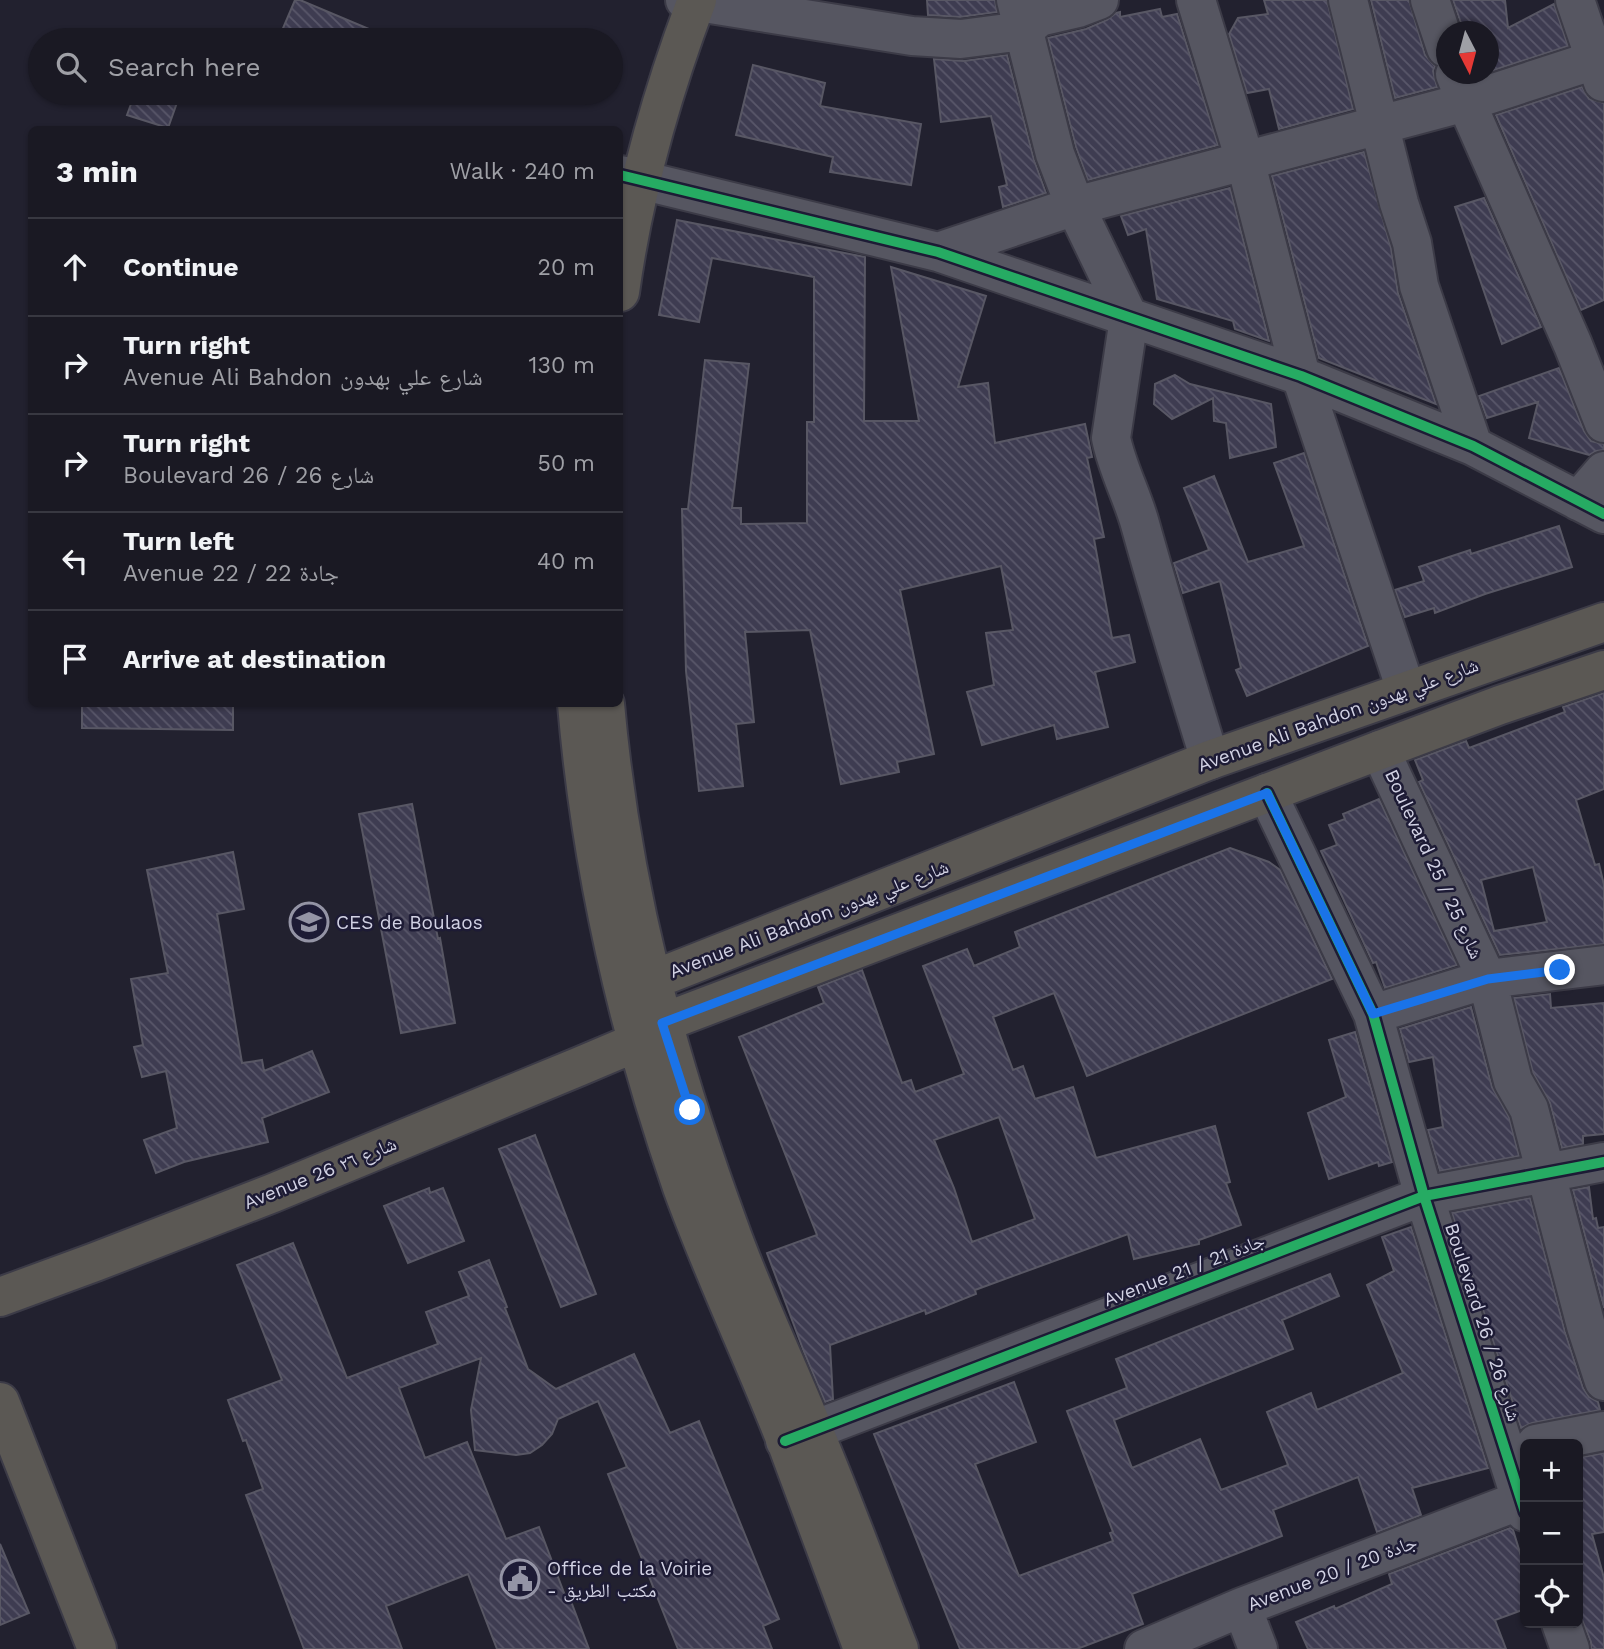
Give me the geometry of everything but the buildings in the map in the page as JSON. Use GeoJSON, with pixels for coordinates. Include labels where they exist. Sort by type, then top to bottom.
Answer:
{"type":"FeatureCollection","features":[{"type":"Feature","properties":{"kind":"main road"},"geometry":{"type":"LineString","coordinates":[[623,230],[626,169],[639,87],[687,1]]}},
{"type":"Feature","properties":{"kind":"main road","name":"Avenue Ali Bahdon شارع علي بهدون"},"geometry":{"type":"LineString","coordinates":[[650,1032],[650,981],[1210,760],[1604,622]]}},
{"type":"Feature","properties":{"kind":"main road"},"geometry":{"type":"LineString","coordinates":[[650,1032],[1380,750],[1604,670]]}},
{"type":"Feature","properties":{"kind":"main road"},"geometry":{"type":"LineString","coordinates":[[577,707],[580,746],[608,925],[650,1032],[682,1187],[899,1649]]}},
{"type":"Feature","properties":{"kind":"main road"},"geometry":{"type":"LineString","coordinates":[[605,707],[609,753],[627,871],[650,981]]}},
{"type":"Feature","properties":{"kind":"main road","name":"Avenue 26 شارع ٢٦"},"geometry":{"type":"LineString","coordinates":[[0,1297],[273,1193],[650,1032]]}},
{"type":"Feature","properties":{"kind":"main road"},"geometry":{"type":"LineString","coordinates":[[0,1402],[97,1649]]}},
{"type":"Feature","properties":{"kind":"main road"},"geometry":{"type":"LineString","coordinates":[[800,1436],[863,1649]]}},
{"type":"Feature","properties":{"kind":"street"},"geometry":{"type":"LineString","coordinates":[[687,1],[912,36],[961,39],[1020,15],[1039,18],[1099,0]]}},
{"type":"Feature","properties":{"kind":"street"},"geometry":{"type":"LineString","coordinates":[[1196,0],[1245,160],[1301,376],[1406,690]]}},
{"type":"Feature","properties":{"kind":"street"},"geometry":{"type":"LineString","coordinates":[[1349,0],[1412,243],[1419,286],[1473,446]]}},
{"type":"Feature","properties":{"kind":"street"},"geometry":{"type":"LineString","coordinates":[[1430,0],[1437,21]]}},
{"type":"Feature","properties":{"kind":"street"},"geometry":{"type":"LineString","coordinates":[[938,252],[1074,206],[1379,124],[1460,88],[1601,67],[1576,0]]}},
{"type":"Feature","properties":{"kind":"street"},"geometry":{"type":"LineString","coordinates":[[1020,15],[1055,153],[1074,206],[1129,318],[1111,438],[1113,451],[1139,521],[1158,595],[1210,760]]}},
{"type":"Feature","properties":{"kind":"street"},"geometry":{"type":"LineString","coordinates":[[1460,88],[1589,340],[1604,423]]}},
{"type":"Feature","properties":{"kind":"street"},"geometry":{"type":"LineString","coordinates":[[626,169],[938,252],[1301,376],[1473,446],[1591,507],[1604,471]]}},
{"type":"Feature","properties":{"kind":"street","name":"Boulevard 25 / شارع 25"},"geometry":{"type":"LineString","coordinates":[[1380,750],[1488,979],[1513,1081],[1529,1109],[1586,1326],[1604,1381]]}},
{"type":"Feature","properties":{"kind":"street","name":"Boulevard 26 / شارع 26"},"geometry":{"type":"LineString","coordinates":[[1267,793],[1373,1014],[1424,1196],[1520,1439]]}},
{"type":"Feature","properties":{"kind":"street"},"geometry":{"type":"LineString","coordinates":[[1373,1014],[1488,979],[1604,965]]}},
{"type":"Feature","properties":{"kind":"street","name":"Avenue 21 / جادة 21"},"geometry":{"type":"LineString","coordinates":[[800,1436],[1424,1196],[1604,1162]]}},
{"type":"Feature","properties":{"kind":"street"},"geometry":{"type":"LineString","coordinates":[[1561,1439],[1604,1430]]}},
{"type":"Feature","properties":{"kind":"street","name":"Avenue 20 / جادة 20"},"geometry":{"type":"LineString","coordinates":[[1144,1649],[1242,1607],[1520,1507]]}},
{"type":"Feature","properties":{"kind":"street"},"geometry":{"type":"LineString","coordinates":[[1242,1607],[1258,1649]]}},
{"type":"Feature","properties":{"kind":"cycle path"},"geometry":{"type":"LineString","coordinates":[[623,176],[938,252],[1301,376],[1473,446],[1604,514]]}},
{"type":"Feature","properties":{"kind":"cycle path"},"geometry":{"type":"LineString","coordinates":[[1267,793],[1373,1014],[1424,1196],[1522,1502]]}},
{"type":"Feature","properties":{"kind":"cycle path"},"geometry":{"type":"LineString","coordinates":[[785,1441],[1424,1196],[1604,1162]]}},
{"type":"Feature","properties":{"kind":"place","name":"CES de Boulaos"},"geometry":{"type":"Point","coordinates":[309,922]}},
{"type":"Feature","properties":{"kind":"place","name":"Office de la Voirie - مكتب الطريق"},"geometry":{"type":"Point","coordinates":[520,1579]}},
{"type":"Feature","properties":{"kind":"route"},"geometry":{"type":"LineString","coordinates":[[690,1110],[662,1023],[1267,793],[1373,1014],[1488,979],[1560,970]]}}]}
